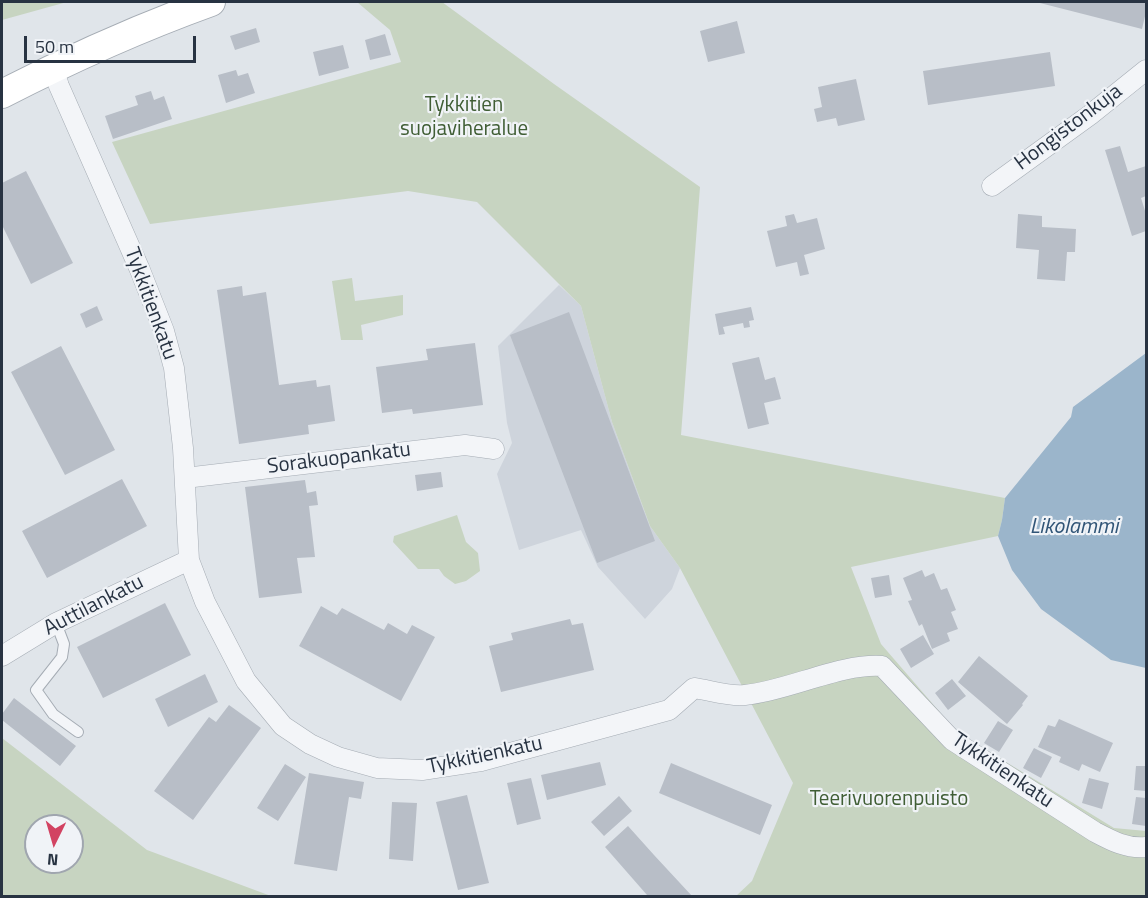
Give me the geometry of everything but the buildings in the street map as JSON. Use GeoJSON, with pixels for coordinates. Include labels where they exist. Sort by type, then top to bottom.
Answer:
{"type":"FeatureCollection","features":[{"type":"Feature","properties":{"kind":"main road"},"geometry":{"type":"LineString","coordinates":[[2,94],[138,29],[211,2]]}},
{"type":"Feature","properties":{"kind":"street","name":"Tykkitienkatu"},"geometry":{"type":"LineString","coordinates":[[53,68],[164,331],[174,368],[181,420],[189,560],[205,602],[246,681],[263,704],[285,727],[310,744],[338,756],[377,768],[422,770],[481,761],[669,710],[694,688],[743,696],[850,669],[872,665],[882,666],[952,740],[1095,832],[1116,843],[1133,848],[1146,847]]}},
{"type":"Feature","properties":{"kind":"street","name":"Hongistonkuja"},"geometry":{"type":"LineString","coordinates":[[992,186],[1090,115],[1146,70]]}},
{"type":"Feature","properties":{"kind":"street","name":"Sorakuopankatu"},"geometry":{"type":"LineString","coordinates":[[185,478],[465,445],[494,449]]}},
{"type":"Feature","properties":{"kind":"street","name":"Auttilankatu"},"geometry":{"type":"LineString","coordinates":[[2,656],[56,623],[189,560]]}},
{"type":"Feature","properties":{"kind":"lane"},"geometry":{"type":"LineString","coordinates":[[56,623],[64,644],[62,657],[36,690],[53,714],[78,732]]}},
{"type":"Feature","properties":{"kind":"shaded area"},"geometry":{"type":"Polygon","coordinates":[[[559,285],[581,306],[612,422],[650,526],[680,568],[672,589],[645,619],[598,567],[581,530],[519,550],[497,474],[512,443],[507,423],[498,346],[559,285]]]}},
{"type":"Feature","properties":{"kind":"green space"},"geometry":{"type":"Polygon","coordinates":[[[2,2],[67,2],[2,20],[2,2]]]}},
{"type":"Feature","properties":{"kind":"green space"},"geometry":{"type":"Polygon","coordinates":[[[357,2],[442,2],[700,187],[681,435],[1005,498],[998,536],[851,567],[881,644],[957,732],[1114,828],[1146,831],[1146,896],[736,896],[752,881],[793,783],[680,568],[650,526],[612,422],[581,306],[477,202],[408,191],[150,224],[112,142],[401,62],[390,30],[357,2]]]}},
{"type":"Feature","properties":{"kind":"green space"},"geometry":{"type":"Polygon","coordinates":[[[352,278],[355,301],[403,295],[403,315],[361,325],[363,340],[341,340],[332,281],[352,278]]]}},
{"type":"Feature","properties":{"kind":"green space"},"geometry":{"type":"Polygon","coordinates":[[[457,515],[466,542],[478,553],[480,571],[466,581],[455,584],[439,569],[418,569],[393,542],[394,536],[457,515]]]}},
{"type":"Feature","properties":{"kind":"green space"},"geometry":{"type":"Polygon","coordinates":[[[2,738],[147,850],[271,896],[2,896],[2,738]]]}},
{"type":"Feature","properties":{"kind":"water","name":"Likolammi"},"geometry":{"type":"Polygon","coordinates":[[[1146,353],[1146,668],[1111,660],[1041,609],[1012,570],[998,536],[1005,498],[1071,417],[1073,407],[1146,353]]]}},
{"type":"Feature","properties":{"kind":"park label","name":"Tykkitien suojaviheralue"},"geometry":{"type":"Point","coordinates":[464,118]}},
{"type":"Feature","properties":{"kind":"park label","name":"Teerivuorenpuisto"},"geometry":{"type":"Point","coordinates":[889,800]}}]}
